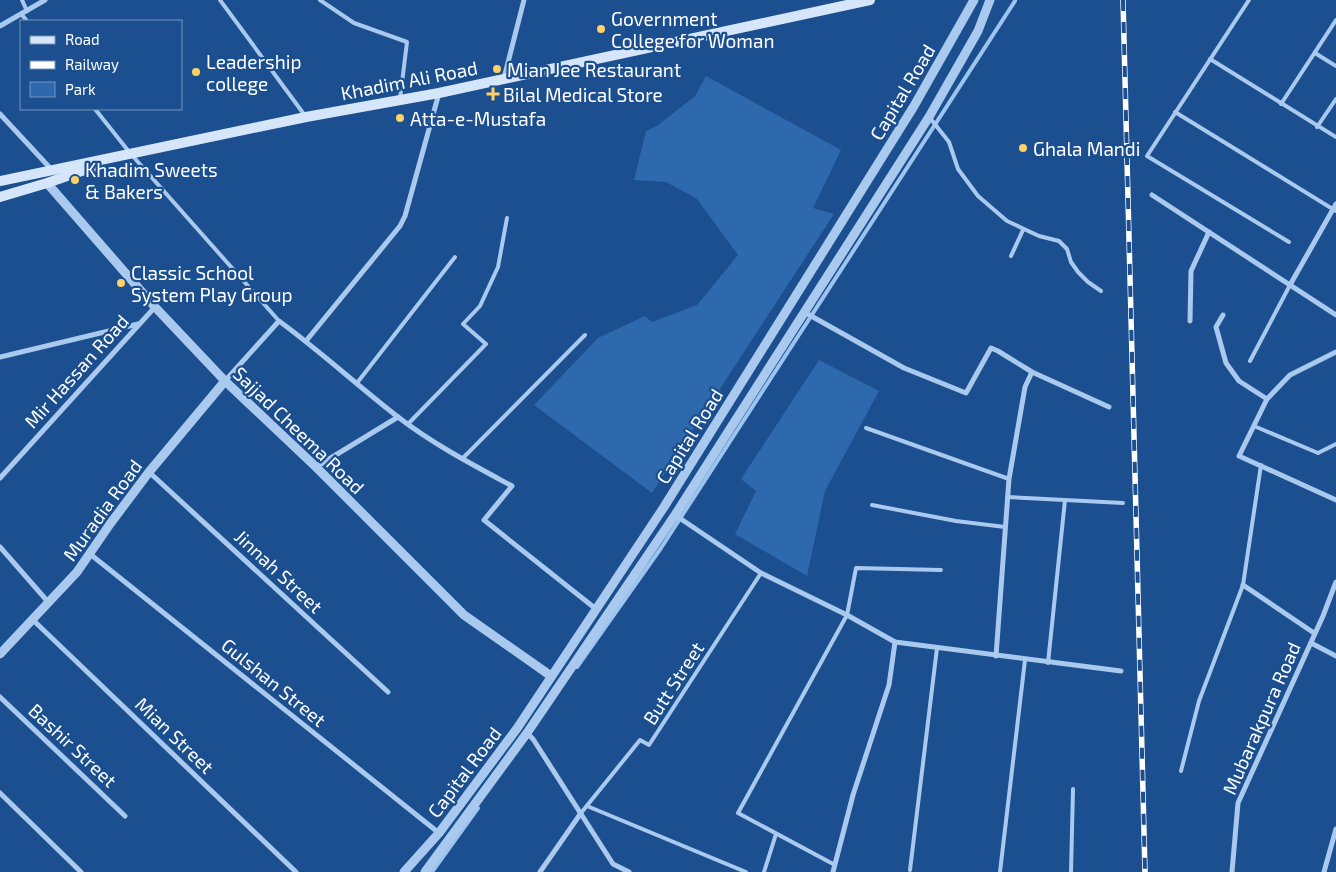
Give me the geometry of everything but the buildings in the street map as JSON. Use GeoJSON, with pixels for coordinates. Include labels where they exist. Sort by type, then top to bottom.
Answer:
{"type":"FeatureCollection","features":[{"type":"Feature","properties":{"kind":"main road","name":"Khadim Ali Road"},"geometry":{"type":"LineString","coordinates":[[0,181],[306,116],[439,93],[870,0]]}},
{"type":"Feature","properties":{"kind":"main road","name":"Khadim Ali Road"},"geometry":{"type":"LineString","coordinates":[[0,197],[47,184],[130,153]]}},
{"type":"Feature","properties":{"kind":"street"},"geometry":{"type":"LineString","coordinates":[[0,26],[46,0]]}},
{"type":"Feature","properties":{"kind":"street"},"geometry":{"type":"LineString","coordinates":[[504,79],[524,0]]}},
{"type":"Feature","properties":{"kind":"street","name":"Capital Road"},"geometry":{"type":"LineString","coordinates":[[404,872],[439,833],[518,727],[664,507],[914,106],[974,0]]}},
{"type":"Feature","properties":{"kind":"street"},"geometry":{"type":"LineString","coordinates":[[425,872],[529,735],[675,515],[930,118],[978,31],[990,0]]}},
{"type":"Feature","properties":{"kind":"street"},"geometry":{"type":"LineString","coordinates":[[306,341],[400,226],[405,216],[439,93]]}},
{"type":"Feature","properties":{"kind":"street"},"geometry":{"type":"LineString","coordinates":[[914,106],[930,118]]}},
{"type":"Feature","properties":{"kind":"street"},"geometry":{"type":"LineString","coordinates":[[0,114],[51,170]]}},
{"type":"Feature","properties":{"kind":"street","name":"Sajjad Cheema Road"},"geometry":{"type":"LineString","coordinates":[[47,184],[155,307],[224,381],[316,466],[464,615],[551,676]]}},
{"type":"Feature","properties":{"kind":"street"},"geometry":{"type":"LineString","coordinates":[[1152,195],[1336,315]]}},
{"type":"Feature","properties":{"kind":"street"},"geometry":{"type":"LineString","coordinates":[[1290,285],[1334,211],[1336,204]]}},
{"type":"Feature","properties":{"kind":"street"},"geometry":{"type":"LineString","coordinates":[[1190,321],[1191,271],[1209,232]]}},
{"type":"Feature","properties":{"kind":"street","name":"Mir Hassan Road"},"geometry":{"type":"LineString","coordinates":[[0,478],[155,307]]}},
{"type":"Feature","properties":{"kind":"street"},"geometry":{"type":"LineString","coordinates":[[804,312],[904,368],[966,393],[991,348],[1032,372],[1110,407]]}},
{"type":"Feature","properties":{"kind":"street"},"geometry":{"type":"LineString","coordinates":[[1223,315],[1216,327],[1226,362],[1239,381],[1267,400]]}},
{"type":"Feature","properties":{"kind":"street"},"geometry":{"type":"LineString","coordinates":[[224,381],[279,321],[358,382],[408,424],[462,459],[512,486],[484,520],[596,609]]}},
{"type":"Feature","properties":{"kind":"street"},"geometry":{"type":"LineString","coordinates":[[0,357],[139,324]]}},
{"type":"Feature","properties":{"kind":"street"},"geometry":{"type":"LineString","coordinates":[[1336,352],[1290,375],[1267,400],[1239,456],[1336,500]]}},
{"type":"Feature","properties":{"kind":"street"},"geometry":{"type":"LineString","coordinates":[[996,656],[1009,479],[1024,387],[1032,372]]}},
{"type":"Feature","properties":{"kind":"street","name":"Muradia Road"},"geometry":{"type":"LineString","coordinates":[[0,654],[78,572],[110,524],[149,472],[224,381]]}},
{"type":"Feature","properties":{"kind":"street"},"geometry":{"type":"LineString","coordinates":[[316,466],[398,416]]}},
{"type":"Feature","properties":{"kind":"street","name":"Jinnah Street"},"geometry":{"type":"LineString","coordinates":[[149,472],[388,692]]}},
{"type":"Feature","properties":{"kind":"street"},"geometry":{"type":"LineString","coordinates":[[664,507],[761,573],[847,615],[895,642],[1121,671]]}},
{"type":"Feature","properties":{"kind":"street"},"geometry":{"type":"LineString","coordinates":[[0,547],[49,603]]}},
{"type":"Feature","properties":{"kind":"street","name":"Gulshan Street"},"geometry":{"type":"LineString","coordinates":[[90,554],[439,833]]}},
{"type":"Feature","properties":{"kind":"street","name":"Mubarakpura Road"},"geometry":{"type":"LineString","coordinates":[[1232,872],[1238,802],[1336,582]]}},
{"type":"Feature","properties":{"kind":"street"},"geometry":{"type":"LineString","coordinates":[[1243,585],[1314,633]]}},
{"type":"Feature","properties":{"kind":"street","name":"Mian Street"},"geometry":{"type":"LineString","coordinates":[[33,620],[296,872]]}},
{"type":"Feature","properties":{"kind":"street"},"geometry":{"type":"LineString","coordinates":[[833,872],[853,795],[888,685],[895,642]]}},
{"type":"Feature","properties":{"kind":"street"},"geometry":{"type":"LineString","coordinates":[[1310,643],[1336,656]]}},
{"type":"Feature","properties":{"kind":"street","name":"Bashir Street"},"geometry":{"type":"LineString","coordinates":[[0,697],[125,816]]}},
{"type":"Feature","properties":{"kind":"street"},"geometry":{"type":"LineString","coordinates":[[518,727],[529,735],[613,864],[629,872]]}},
{"type":"Feature","properties":{"kind":"street"},"geometry":{"type":"LineString","coordinates":[[0,793],[81,872]]}},
{"type":"Feature","properties":{"kind":"street"},"geometry":{"type":"LineString","coordinates":[[540,872],[580,813]]}},
{"type":"Feature","properties":{"kind":"street"},"geometry":{"type":"LineString","coordinates":[[1324,872],[1336,829]]}},
{"type":"Feature","properties":{"kind":"lane"},"geometry":{"type":"LineString","coordinates":[[22,0],[27,11]]}},
{"type":"Feature","properties":{"kind":"lane"},"geometry":{"type":"LineString","coordinates":[[220,0],[306,116]]}},
{"type":"Feature","properties":{"kind":"lane"},"geometry":{"type":"LineString","coordinates":[[320,0],[354,23],[407,42],[400,101]]}},
{"type":"Feature","properties":{"kind":"lane"},"geometry":{"type":"LineString","coordinates":[[1249,0],[1148,156],[1289,242]]}},
{"type":"Feature","properties":{"kind":"lane"},"geometry":{"type":"LineString","coordinates":[[22,15],[26,20]]}},
{"type":"Feature","properties":{"kind":"lane"},"geometry":{"type":"LineString","coordinates":[[1282,104],[1336,20]]}},
{"type":"Feature","properties":{"kind":"lane"},"geometry":{"type":"LineString","coordinates":[[1315,53],[1336,66]]}},
{"type":"Feature","properties":{"kind":"lane"},"geometry":{"type":"LineString","coordinates":[[1210,59],[1336,137]]}},
{"type":"Feature","properties":{"kind":"lane"},"geometry":{"type":"LineString","coordinates":[[1318,127],[1336,99]]}},
{"type":"Feature","properties":{"kind":"lane"},"geometry":{"type":"LineString","coordinates":[[96,110],[130,153],[279,321]]}},
{"type":"Feature","properties":{"kind":"lane"},"geometry":{"type":"LineString","coordinates":[[1175,112],[1334,211]]}},
{"type":"Feature","properties":{"kind":"lane"},"geometry":{"type":"LineString","coordinates":[[930,118],[949,142],[958,168],[978,196],[1007,221],[1023,230],[1059,241],[1067,250],[1071,262],[1078,272],[1101,291]]}},
{"type":"Feature","properties":{"kind":"lane"},"geometry":{"type":"LineString","coordinates":[[408,424],[486,344],[463,324],[480,306],[498,267],[507,218]]}},
{"type":"Feature","properties":{"kind":"lane"},"geometry":{"type":"LineString","coordinates":[[1011,256],[1023,230]]}},
{"type":"Feature","properties":{"kind":"lane"},"geometry":{"type":"LineString","coordinates":[[358,382],[455,257]]}},
{"type":"Feature","properties":{"kind":"lane"},"geometry":{"type":"LineString","coordinates":[[1250,362],[1290,285]]}},
{"type":"Feature","properties":{"kind":"lane"},"geometry":{"type":"LineString","coordinates":[[462,459],[585,334]]}},
{"type":"Feature","properties":{"kind":"lane"},"geometry":{"type":"LineString","coordinates":[[1254,426],[1318,453],[1336,444]]}},
{"type":"Feature","properties":{"kind":"lane"},"geometry":{"type":"LineString","coordinates":[[866,428],[1009,479]]}},
{"type":"Feature","properties":{"kind":"lane"},"geometry":{"type":"LineString","coordinates":[[1181,771],[1199,701],[1243,585],[1261,466]]}},
{"type":"Feature","properties":{"kind":"lane"},"geometry":{"type":"LineString","coordinates":[[1007,497],[1123,503]]}},
{"type":"Feature","properties":{"kind":"lane"},"geometry":{"type":"LineString","coordinates":[[1048,663],[1064,500]]}},
{"type":"Feature","properties":{"kind":"lane"},"geometry":{"type":"LineString","coordinates":[[872,505],[956,521],[1005,527]]}},
{"type":"Feature","properties":{"kind":"lane"},"geometry":{"type":"LineString","coordinates":[[835,865],[738,813],[847,615],[856,568],[941,570]]}},
{"type":"Feature","properties":{"kind":"lane","name":"Butt Street"},"geometry":{"type":"LineString","coordinates":[[580,813],[640,740],[649,745],[761,573]]}},
{"type":"Feature","properties":{"kind":"lane"},"geometry":{"type":"LineString","coordinates":[[910,870],[937,648]]}},
{"type":"Feature","properties":{"kind":"lane"},"geometry":{"type":"LineString","coordinates":[[1000,872],[1025,660]]}},
{"type":"Feature","properties":{"kind":"lane"},"geometry":{"type":"LineString","coordinates":[[1071,872],[1073,790]]}},
{"type":"Feature","properties":{"kind":"lane"},"geometry":{"type":"LineString","coordinates":[[587,806],[746,872]]}},
{"type":"Feature","properties":{"kind":"lane"},"geometry":{"type":"LineString","coordinates":[[764,872],[776,834]]}},
{"type":"Feature","properties":{"kind":"green space"},"geometry":{"type":"Polygon","coordinates":[[[706,76],[841,150],[813,208],[834,214],[652,493],[534,405],[598,338],[645,316],[652,322],[697,305],[738,255],[697,199],[666,182],[634,180],[646,131],[657,126],[695,96],[706,76]]]}},
{"type":"Feature","properties":{"kind":"green space"},"geometry":{"type":"Polygon","coordinates":[[[819,360],[879,391],[825,491],[807,576],[735,534],[756,491],[741,479],[819,360]]]}},
{"type":"Feature","properties":{"kind":"waterway"},"geometry":{"type":"LineString","coordinates":[[577,667],[661,548],[1015,1]]}},
{"type":"Feature","properties":{"kind":"waterway"},"geometry":{"type":"LineString","coordinates":[[432,872],[478,808]]}},
{"type":"Feature","properties":{"kind":"railway"},"geometry":{"type":"LineString","coordinates":[[1123,0],[1145,872]]}},
{"type":"Feature","properties":{"kind":"place","name":"Government College for Woman"},"geometry":{"type":"Point","coordinates":[601,29]}},
{"type":"Feature","properties":{"kind":"place","name":"Mian Jee Restaurant"},"geometry":{"type":"Point","coordinates":[497,69]}},
{"type":"Feature","properties":{"kind":"place","name":"Leadership college"},"geometry":{"type":"Point","coordinates":[196,72]}},
{"type":"Feature","properties":{"kind":"place","name":"Bilal Medical Store"},"geometry":{"type":"Point","coordinates":[493,94]}},
{"type":"Feature","properties":{"kind":"place","name":"Atta-e-Mustafa"},"geometry":{"type":"Point","coordinates":[400,118]}},
{"type":"Feature","properties":{"kind":"place","name":"Ghala Mandi"},"geometry":{"type":"Point","coordinates":[1023,148]}},
{"type":"Feature","properties":{"kind":"place","name":"Khadim Sweets & Bakers"},"geometry":{"type":"Point","coordinates":[75,180]}},
{"type":"Feature","properties":{"kind":"place","name":"Classic School System Play Group"},"geometry":{"type":"Point","coordinates":[121,283]}}]}
